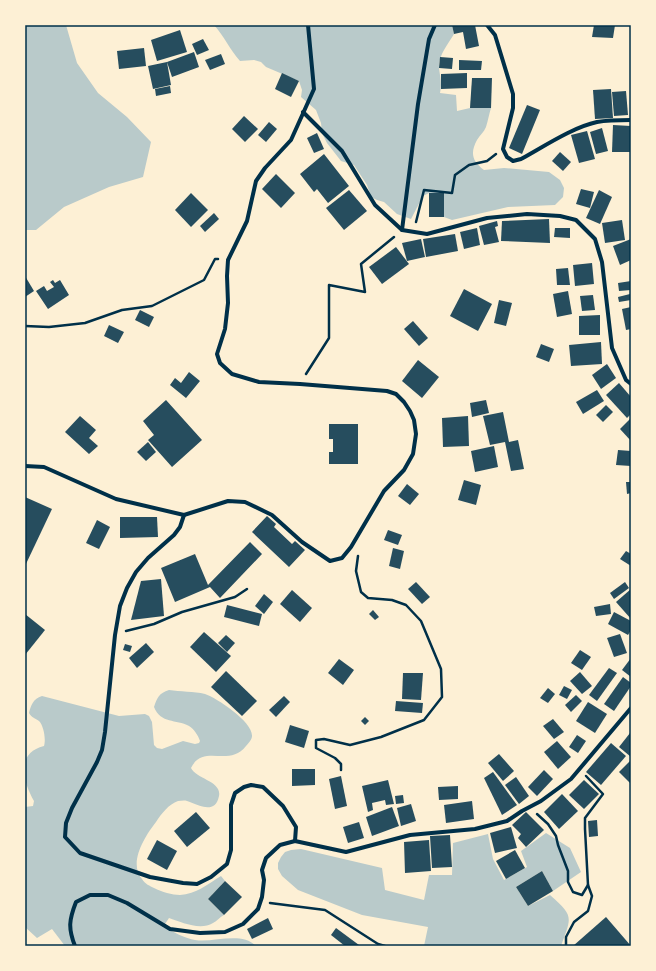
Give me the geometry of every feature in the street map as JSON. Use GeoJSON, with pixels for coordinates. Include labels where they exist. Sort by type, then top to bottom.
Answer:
{"type":"FeatureCollection","features":[{"type":"Feature","properties":{"kind":"street"},"geometry":{"type":"LineString","coordinates":[[25,466],[44,468],[116,499],[184,515],[228,501],[245,502],[272,514],[302,542],[330,561],[342,558],[351,547],[384,491],[404,470],[413,454],[416,434],[414,420],[404,402],[396,394],[387,390],[260,382],[232,374],[220,362],[217,354],[225,329],[228,303],[228,260],[247,221],[256,181],[265,168],[291,140],[314,89],[308,25]]}},
{"type":"Feature","properties":{"kind":"street"},"geometry":{"type":"LineString","coordinates":[[402,230],[418,104],[429,39],[435,25]]}},
{"type":"Feature","properties":{"kind":"street"},"geometry":{"type":"LineString","coordinates":[[487,25],[495,35],[514,94],[513,108],[503,149],[507,157],[513,161],[521,159],[581,127],[596,122],[631,120]]}},
{"type":"Feature","properties":{"kind":"street"},"geometry":{"type":"LineString","coordinates":[[303,112],[342,151],[375,205],[402,230],[427,234],[487,218],[526,214],[560,216],[576,220],[595,239],[602,262],[612,348],[626,380],[631,384]]}},
{"type":"Feature","properties":{"kind":"street"},"geometry":{"type":"LineString","coordinates":[[184,515],[180,527],[174,535],[148,558],[136,572],[127,588],[120,606],[115,635],[102,750],[72,808],[66,823],[65,837],[80,853],[150,877],[197,884],[211,877],[227,864],[231,850],[231,805],[235,793],[251,784],[263,786],[283,806],[296,827],[295,841]]}},
{"type":"Feature","properties":{"kind":"street"},"geometry":{"type":"LineString","coordinates":[[75,946],[71,935],[70,919],[76,902],[90,895],[108,895],[120,900],[170,929],[200,933],[225,932],[243,924],[258,909],[262,897],[264,880],[262,870],[266,858],[280,845],[295,841],[346,852],[410,835],[475,828],[507,821],[541,801],[571,779],[631,708]]}},
{"type":"Feature","properties":{"kind":"path"},"geometry":{"type":"LineString","coordinates":[[414,232],[424,190],[452,193],[455,175],[469,165],[487,160],[503,149]]}},
{"type":"Feature","properties":{"kind":"path"},"geometry":{"type":"LineString","coordinates":[[300,384],[329,338],[329,285],[365,292],[361,264],[402,230]]}},
{"type":"Feature","properties":{"kind":"path"},"geometry":{"type":"LineString","coordinates":[[25,326],[49,328],[85,323],[122,310],[152,306],[204,280],[215,259],[228,260]]}},
{"type":"Feature","properties":{"kind":"path"},"geometry":{"type":"LineString","coordinates":[[341,770],[341,764],[338,761],[316,748],[316,740],[324,739],[350,746],[381,737],[424,720],[442,697],[441,669],[421,621],[406,605],[392,600],[368,598],[361,592],[356,571],[361,542],[361,531]]}},
{"type":"Feature","properties":{"kind":"path"},"geometry":{"type":"LineString","coordinates":[[115,635],[154,624],[182,612],[235,597],[247,589]]}},
{"type":"Feature","properties":{"kind":"path"},"geometry":{"type":"LineString","coordinates":[[566,946],[566,937],[574,922],[588,911],[592,896],[588,885],[585,818],[603,794],[582,772]]}},
{"type":"Feature","properties":{"kind":"path"},"geometry":{"type":"LineString","coordinates":[[529,807],[548,824],[556,836],[568,871],[568,882],[573,892],[582,895],[588,885]]}},
{"type":"Feature","properties":{"kind":"path"},"geometry":{"type":"LineString","coordinates":[[268,902],[325,910],[378,944],[385,946]]}},
{"type":"Feature","properties":{"kind":"shaded area"},"geometry":{"type":"Polygon","coordinates":[[[25,25],[66,25],[77,63],[98,93],[127,117],[151,142],[143,177],[109,187],[64,207],[36,230],[25,230],[25,25]]]}},
{"type":"Feature","properties":{"kind":"shaded area"},"geometry":{"type":"Polygon","coordinates":[[[214,25],[452,25],[454,34],[444,50],[439,64],[441,83],[440,93],[456,95],[457,111],[470,108],[491,108],[486,127],[473,149],[473,156],[475,160],[484,170],[504,168],[549,172],[560,180],[564,188],[563,197],[555,205],[508,207],[452,220],[444,217],[444,193],[429,193],[423,196],[411,219],[397,214],[384,202],[371,197],[367,185],[354,165],[341,161],[327,143],[322,133],[321,123],[316,110],[301,97],[302,90],[299,81],[266,67],[261,62],[254,60],[240,61],[214,25]]]}},
{"type":"Feature","properties":{"kind":"shaded area"},"geometry":{"type":"Polygon","coordinates":[[[169,690],[201,693],[211,696],[233,711],[247,724],[251,730],[252,737],[248,744],[239,752],[232,755],[202,757],[196,761],[191,768],[198,775],[213,783],[217,787],[219,796],[217,802],[214,806],[205,807],[186,801],[178,801],[168,807],[160,816],[143,842],[137,858],[138,873],[143,881],[149,886],[164,892],[180,895],[197,891],[221,876],[225,881],[208,899],[224,915],[213,923],[202,926],[191,925],[169,918],[163,927],[183,937],[191,939],[202,941],[235,938],[243,939],[256,946],[65,946],[52,929],[37,938],[25,927],[25,807],[33,806],[34,801],[27,785],[24,769],[25,761],[29,755],[35,750],[44,746],[45,740],[41,723],[29,713],[34,701],[42,696],[119,716],[145,714],[149,716],[152,722],[154,745],[157,748],[162,749],[183,741],[195,744],[199,743],[200,741],[198,737],[191,727],[165,719],[154,707],[157,698],[169,690]]]}},
{"type":"Feature","properties":{"kind":"shaded area"},"geometry":{"type":"Polygon","coordinates":[[[546,833],[570,848],[581,872],[553,891],[542,871],[516,887],[528,906],[550,895],[564,908],[569,918],[569,923],[561,946],[424,946],[428,927],[362,915],[298,890],[282,876],[278,869],[278,863],[285,852],[301,849],[382,868],[385,890],[424,900],[429,875],[452,875],[453,843],[488,834],[493,859],[504,880],[527,867],[521,851],[546,833]]]}},
{"type":"Feature","properties":{"kind":"building"},"geometry":{"type":"Polygon","coordinates":[[[452,25],[475,25],[479,46],[466,49],[463,32],[454,34],[452,25]]]}},
{"type":"Feature","properties":{"kind":"building"},"geometry":{"type":"Polygon","coordinates":[[[594,25],[615,25],[613,38],[592,37],[594,25]]]}},
{"type":"Feature","properties":{"kind":"building"},"geometry":{"type":"Polygon","coordinates":[[[180,30],[187,52],[157,61],[151,40],[180,30]]]}},
{"type":"Feature","properties":{"kind":"building"},"geometry":{"type":"Polygon","coordinates":[[[203,39],[209,50],[197,55],[192,44],[203,39]]]}},
{"type":"Feature","properties":{"kind":"building"},"geometry":{"type":"Polygon","coordinates":[[[144,48],[146,66],[119,69],[117,51],[144,48]]]}},
{"type":"Feature","properties":{"kind":"building"},"geometry":{"type":"Polygon","coordinates":[[[194,52],[199,67],[172,77],[167,62],[194,52]]]}},
{"type":"Feature","properties":{"kind":"building"},"geometry":{"type":"Polygon","coordinates":[[[221,54],[225,64],[210,70],[205,60],[221,54]]]}},
{"type":"Feature","properties":{"kind":"building"},"geometry":{"type":"Polygon","coordinates":[[[440,57],[453,58],[452,69],[439,68],[440,57]]]}},
{"type":"Feature","properties":{"kind":"building"},"geometry":{"type":"Polygon","coordinates":[[[459,60],[482,61],[481,70],[459,70],[459,60]]]}},
{"type":"Feature","properties":{"kind":"building"},"geometry":{"type":"Polygon","coordinates":[[[167,62],[171,85],[153,89],[148,66],[167,62]]]}},
{"type":"Feature","properties":{"kind":"building"},"geometry":{"type":"Polygon","coordinates":[[[282,73],[299,81],[291,97],[275,89],[282,73]]]}},
{"type":"Feature","properties":{"kind":"building"},"geometry":{"type":"Polygon","coordinates":[[[467,73],[467,88],[441,89],[441,74],[467,73]]]}},
{"type":"Feature","properties":{"kind":"building"},"geometry":{"type":"Polygon","coordinates":[[[472,78],[492,78],[491,108],[470,108],[472,78]]]}},
{"type":"Feature","properties":{"kind":"building"},"geometry":{"type":"Polygon","coordinates":[[[170,86],[171,93],[156,96],[155,89],[170,86]]]}},
{"type":"Feature","properties":{"kind":"building"},"geometry":{"type":"Polygon","coordinates":[[[611,89],[613,118],[595,119],[593,90],[611,89]]]}},
{"type":"Feature","properties":{"kind":"building"},"geometry":{"type":"Polygon","coordinates":[[[626,91],[628,115],[614,116],[612,92],[626,91]]]}},
{"type":"Feature","properties":{"kind":"building"},"geometry":{"type":"Polygon","coordinates":[[[527,105],[540,110],[522,154],[509,148],[527,105]]]}},
{"type":"Feature","properties":{"kind":"building"},"geometry":{"type":"Polygon","coordinates":[[[244,116],[258,129],[245,142],[232,129],[244,116]]]}},
{"type":"Feature","properties":{"kind":"building"},"geometry":{"type":"Polygon","coordinates":[[[269,122],[277,129],[266,142],[258,135],[269,122]]]}},
{"type":"Feature","properties":{"kind":"building"},"geometry":{"type":"Polygon","coordinates":[[[613,125],[631,126],[631,152],[612,152],[613,125]]]}},
{"type":"Feature","properties":{"kind":"building"},"geometry":{"type":"Polygon","coordinates":[[[602,128],[608,151],[596,154],[590,132],[602,128]]]}},
{"type":"Feature","properties":{"kind":"building"},"geometry":{"type":"Polygon","coordinates":[[[587,131],[595,159],[579,163],[571,135],[587,131]]]}},
{"type":"Feature","properties":{"kind":"building"},"geometry":{"type":"Polygon","coordinates":[[[317,133],[324,149],[314,153],[307,138],[317,133]]]}},
{"type":"Feature","properties":{"kind":"building"},"geometry":{"type":"Polygon","coordinates":[[[560,152],[571,162],[563,171],[552,161],[560,152]]]}},
{"type":"Feature","properties":{"kind":"building"},"geometry":{"type":"Polygon","coordinates":[[[324,154],[349,186],[328,203],[317,189],[314,192],[300,174],[324,154]]]}},
{"type":"Feature","properties":{"kind":"building"},"geometry":{"type":"Polygon","coordinates":[[[276,174],[295,193],[281,208],[262,189],[276,174]]]}},
{"type":"Feature","properties":{"kind":"building"},"geometry":{"type":"Polygon","coordinates":[[[581,189],[594,192],[590,208],[576,204],[581,189]]]}},
{"type":"Feature","properties":{"kind":"building"},"geometry":{"type":"Polygon","coordinates":[[[349,190],[367,211],[344,230],[326,208],[349,190]]]}},
{"type":"Feature","properties":{"kind":"building"},"geometry":{"type":"Polygon","coordinates":[[[599,190],[612,197],[600,224],[586,218],[599,190]]]}},
{"type":"Feature","properties":{"kind":"building"},"geometry":{"type":"Polygon","coordinates":[[[191,193],[208,210],[191,227],[175,210],[191,193]]]}},
{"type":"Feature","properties":{"kind":"building"},"geometry":{"type":"Polygon","coordinates":[[[429,193],[444,193],[444,217],[429,217],[429,193]]]}},
{"type":"Feature","properties":{"kind":"building"},"geometry":{"type":"Polygon","coordinates":[[[214,213],[219,219],[205,232],[200,226],[214,213]]]}},
{"type":"Feature","properties":{"kind":"building"},"geometry":{"type":"Polygon","coordinates":[[[549,219],[550,243],[501,241],[502,221],[549,219]]]}},
{"type":"Feature","properties":{"kind":"building"},"geometry":{"type":"Polygon","coordinates":[[[622,220],[625,240],[605,243],[602,223],[622,220]]]}},
{"type":"Feature","properties":{"kind":"building"},"geometry":{"type":"Polygon","coordinates":[[[497,221],[498,226],[495,227],[499,242],[484,245],[479,226],[497,221]]]}},
{"type":"Feature","properties":{"kind":"building"},"geometry":{"type":"Polygon","coordinates":[[[477,228],[480,245],[464,249],[460,232],[477,228]]]}},
{"type":"Feature","properties":{"kind":"building"},"geometry":{"type":"Polygon","coordinates":[[[555,228],[570,228],[570,238],[554,237],[555,228]]]}},
{"type":"Feature","properties":{"kind":"building"},"geometry":{"type":"Polygon","coordinates":[[[455,234],[458,251],[426,257],[423,239],[455,234]]]}},
{"type":"Feature","properties":{"kind":"building"},"geometry":{"type":"Polygon","coordinates":[[[421,239],[425,257],[407,261],[402,243],[421,239]]]}},
{"type":"Feature","properties":{"kind":"building"},"geometry":{"type":"Polygon","coordinates":[[[631,239],[631,260],[620,265],[613,246],[631,239]]]}},
{"type":"Feature","properties":{"kind":"building"},"geometry":{"type":"Polygon","coordinates":[[[396,247],[409,264],[382,284],[369,267],[396,247]]]}},
{"type":"Feature","properties":{"kind":"building"},"geometry":{"type":"Polygon","coordinates":[[[592,263],[594,284],[575,286],[573,265],[592,263]]]}},
{"type":"Feature","properties":{"kind":"building"},"geometry":{"type":"Polygon","coordinates":[[[568,268],[570,285],[557,285],[556,269],[568,268]]]}},
{"type":"Feature","properties":{"kind":"building"},"geometry":{"type":"Polygon","coordinates":[[[25,276],[34,291],[25,297],[25,276]]]}},
{"type":"Feature","properties":{"kind":"building"},"geometry":{"type":"Polygon","coordinates":[[[53,280],[55,283],[60,280],[69,295],[48,309],[36,291],[44,286],[47,291],[54,287],[50,282],[53,280]]]}},
{"type":"Feature","properties":{"kind":"building"},"geometry":{"type":"Polygon","coordinates":[[[631,281],[631,290],[619,291],[618,283],[631,281]]]}},
{"type":"Feature","properties":{"kind":"building"},"geometry":{"type":"Polygon","coordinates":[[[464,289],[492,304],[478,331],[450,316],[464,289]]]}},
{"type":"Feature","properties":{"kind":"building"},"geometry":{"type":"Polygon","coordinates":[[[568,291],[572,314],[557,317],[553,294],[568,291]]]}},
{"type":"Feature","properties":{"kind":"building"},"geometry":{"type":"Polygon","coordinates":[[[630,294],[631,300],[619,302],[618,297],[630,294]]]}},
{"type":"Feature","properties":{"kind":"building"},"geometry":{"type":"Polygon","coordinates":[[[593,295],[595,310],[582,311],[580,296],[593,295]]]}},
{"type":"Feature","properties":{"kind":"building"},"geometry":{"type":"Polygon","coordinates":[[[499,300],[512,303],[506,326],[494,323],[499,300]]]}},
{"type":"Feature","properties":{"kind":"building"},"geometry":{"type":"Polygon","coordinates":[[[631,307],[631,329],[626,330],[622,309],[631,307]]]}},
{"type":"Feature","properties":{"kind":"building"},"geometry":{"type":"Polygon","coordinates":[[[140,310],[154,317],[149,327],[135,320],[140,310]]]}},
{"type":"Feature","properties":{"kind":"building"},"geometry":{"type":"Polygon","coordinates":[[[600,315],[600,335],[579,335],[579,316],[600,315]]]}},
{"type":"Feature","properties":{"kind":"building"},"geometry":{"type":"Polygon","coordinates":[[[413,321],[428,338],[419,346],[404,329],[413,321]]]}},
{"type":"Feature","properties":{"kind":"building"},"geometry":{"type":"Polygon","coordinates":[[[109,325],[124,332],[118,343],[104,336],[109,325]]]}},
{"type":"Feature","properties":{"kind":"building"},"geometry":{"type":"Polygon","coordinates":[[[601,342],[602,364],[571,366],[569,345],[601,342]]]}},
{"type":"Feature","properties":{"kind":"building"},"geometry":{"type":"Polygon","coordinates":[[[541,344],[554,349],[549,362],[536,357],[541,344]]]}},
{"type":"Feature","properties":{"kind":"building"},"geometry":{"type":"Polygon","coordinates":[[[418,360],[439,377],[422,398],[402,381],[418,360]]]}},
{"type":"Feature","properties":{"kind":"building"},"geometry":{"type":"Polygon","coordinates":[[[607,364],[616,378],[601,389],[592,375],[607,364]]]}},
{"type":"Feature","properties":{"kind":"building"},"geometry":{"type":"Polygon","coordinates":[[[189,372],[200,381],[186,398],[170,385],[175,378],[181,383],[189,372]]]}},
{"type":"Feature","properties":{"kind":"building"},"geometry":{"type":"Polygon","coordinates":[[[619,383],[631,397],[631,414],[627,418],[606,395],[619,383]]]}},
{"type":"Feature","properties":{"kind":"building"},"geometry":{"type":"Polygon","coordinates":[[[597,390],[604,401],[583,414],[576,402],[597,390]]]}},
{"type":"Feature","properties":{"kind":"building"},"geometry":{"type":"Polygon","coordinates":[[[166,400],[202,440],[172,467],[148,440],[154,435],[143,421],[166,400]]]}},
{"type":"Feature","properties":{"kind":"building"},"geometry":{"type":"Polygon","coordinates":[[[486,400],[489,413],[472,417],[470,403],[486,400]]]}},
{"type":"Feature","properties":{"kind":"building"},"geometry":{"type":"Polygon","coordinates":[[[606,405],[613,412],[603,422],[596,415],[606,405]]]}},
{"type":"Feature","properties":{"kind":"building"},"geometry":{"type":"Polygon","coordinates":[[[503,412],[509,442],[518,440],[524,469],[511,471],[505,442],[490,445],[483,416],[503,412]]]}},
{"type":"Feature","properties":{"kind":"building"},"geometry":{"type":"Polygon","coordinates":[[[80,416],[96,430],[89,438],[98,446],[89,454],[65,432],[80,416]]]}},
{"type":"Feature","properties":{"kind":"building"},"geometry":{"type":"Polygon","coordinates":[[[468,416],[469,446],[443,447],[442,418],[468,416]]]}},
{"type":"Feature","properties":{"kind":"building"},"geometry":{"type":"Polygon","coordinates":[[[631,418],[631,441],[620,429],[631,418]]]}},
{"type":"Feature","properties":{"kind":"building"},"geometry":{"type":"Polygon","coordinates":[[[329,424],[358,424],[358,464],[329,464],[329,452],[333,452],[333,439],[329,439],[329,424]]]}},
{"type":"Feature","properties":{"kind":"building"},"geometry":{"type":"Polygon","coordinates":[[[148,442],[156,452],[146,461],[137,452],[148,442]]]}},
{"type":"Feature","properties":{"kind":"building"},"geometry":{"type":"Polygon","coordinates":[[[494,446],[498,467],[475,472],[471,451],[494,446]]]}},
{"type":"Feature","properties":{"kind":"building"},"geometry":{"type":"Polygon","coordinates":[[[618,450],[631,451],[631,466],[616,465],[618,450]]]}},
{"type":"Feature","properties":{"kind":"building"},"geometry":{"type":"Polygon","coordinates":[[[464,480],[481,485],[476,505],[458,500],[464,480]]]}},
{"type":"Feature","properties":{"kind":"building"},"geometry":{"type":"Polygon","coordinates":[[[626,482],[631,482],[631,493],[627,494],[626,482]]]}},
{"type":"Feature","properties":{"kind":"building"},"geometry":{"type":"Polygon","coordinates":[[[407,484],[419,494],[410,505],[398,496],[407,484]]]}},
{"type":"Feature","properties":{"kind":"building"},"geometry":{"type":"Polygon","coordinates":[[[25,497],[52,509],[25,566],[25,497]]]}},
{"type":"Feature","properties":{"kind":"building"},"geometry":{"type":"Polygon","coordinates":[[[267,516],[276,524],[274,527],[292,544],[295,541],[305,550],[289,567],[252,532],[267,516]]]}},
{"type":"Feature","properties":{"kind":"building"},"geometry":{"type":"Polygon","coordinates":[[[120,517],[157,517],[158,537],[120,538],[120,517]]]}},
{"type":"Feature","properties":{"kind":"building"},"geometry":{"type":"Polygon","coordinates":[[[97,520],[110,527],[99,549],[86,543],[97,520]]]}},
{"type":"Feature","properties":{"kind":"building"},"geometry":{"type":"Polygon","coordinates":[[[388,530],[402,535],[398,545],[384,540],[388,530]]]}},
{"type":"Feature","properties":{"kind":"building"},"geometry":{"type":"Polygon","coordinates":[[[250,542],[262,554],[220,598],[210,587],[175,602],[161,568],[195,554],[208,585],[250,542]]]}},
{"type":"Feature","properties":{"kind":"building"},"geometry":{"type":"Polygon","coordinates":[[[393,548],[404,551],[400,569],[389,566],[393,548]]]}},
{"type":"Feature","properties":{"kind":"building"},"geometry":{"type":"Polygon","coordinates":[[[626,551],[631,554],[631,566],[620,559],[626,551]]]}},
{"type":"Feature","properties":{"kind":"building"},"geometry":{"type":"Polygon","coordinates":[[[161,579],[164,616],[131,620],[141,581],[161,579]]]}},
{"type":"Feature","properties":{"kind":"building"},"geometry":{"type":"Polygon","coordinates":[[[416,582],[430,597],[422,604],[408,589],[416,582]]]}},
{"type":"Feature","properties":{"kind":"building"},"geometry":{"type":"Polygon","coordinates":[[[625,582],[629,588],[614,599],[610,593],[625,582]]]}},
{"type":"Feature","properties":{"kind":"building"},"geometry":{"type":"Polygon","coordinates":[[[631,589],[631,619],[616,602],[631,589]]]}},
{"type":"Feature","properties":{"kind":"building"},"geometry":{"type":"Polygon","coordinates":[[[292,590],[312,608],[300,622],[280,604],[292,590]]]}},
{"type":"Feature","properties":{"kind":"building"},"geometry":{"type":"Polygon","coordinates":[[[264,594],[273,602],[264,614],[255,606],[264,594]]]}},
{"type":"Feature","properties":{"kind":"building"},"geometry":{"type":"Polygon","coordinates":[[[610,604],[611,614],[596,616],[594,607],[610,604]]]}},
{"type":"Feature","properties":{"kind":"building"},"geometry":{"type":"Polygon","coordinates":[[[227,605],[262,614],[259,626],[224,617],[227,605]]]}},
{"type":"Feature","properties":{"kind":"building"},"geometry":{"type":"Polygon","coordinates":[[[373,610],[379,617],[375,620],[369,614],[373,610]]]}},
{"type":"Feature","properties":{"kind":"building"},"geometry":{"type":"Polygon","coordinates":[[[614,612],[631,621],[631,630],[628,635],[608,624],[614,612]]]}},
{"type":"Feature","properties":{"kind":"building"},"geometry":{"type":"Polygon","coordinates":[[[25,614],[45,630],[25,655],[25,614]]]}},
{"type":"Feature","properties":{"kind":"building"},"geometry":{"type":"Polygon","coordinates":[[[204,632],[231,656],[216,672],[190,647],[204,632]]]}},
{"type":"Feature","properties":{"kind":"building"},"geometry":{"type":"Polygon","coordinates":[[[620,634],[627,653],[614,657],[607,638],[620,634]]]}},
{"type":"Feature","properties":{"kind":"building"},"geometry":{"type":"Polygon","coordinates":[[[226,635],[235,643],[227,652],[218,643],[226,635]]]}},
{"type":"Feature","properties":{"kind":"building"},"geometry":{"type":"Polygon","coordinates":[[[146,643],[154,652],[137,668],[129,658],[146,643]]]}},
{"type":"Feature","properties":{"kind":"building"},"geometry":{"type":"Polygon","coordinates":[[[125,644],[132,646],[130,652],[123,650],[125,644]]]}},
{"type":"Feature","properties":{"kind":"building"},"geometry":{"type":"Polygon","coordinates":[[[580,650],[591,657],[582,670],[571,663],[580,650]]]}},
{"type":"Feature","properties":{"kind":"building"},"geometry":{"type":"Polygon","coordinates":[[[631,658],[631,677],[622,670],[631,658]]]}},
{"type":"Feature","properties":{"kind":"building"},"geometry":{"type":"Polygon","coordinates":[[[339,659],[354,670],[343,685],[328,673],[339,659]]]}},
{"type":"Feature","properties":{"kind":"building"},"geometry":{"type":"Polygon","coordinates":[[[609,668],[617,673],[597,701],[589,695],[609,668]]]}},
{"type":"Feature","properties":{"kind":"building"},"geometry":{"type":"Polygon","coordinates":[[[226,671],[257,701],[242,716],[211,687],[226,671]]]}},
{"type":"Feature","properties":{"kind":"building"},"geometry":{"type":"Polygon","coordinates":[[[580,672],[592,686],[582,694],[570,681],[580,672]]]}},
{"type":"Feature","properties":{"kind":"building"},"geometry":{"type":"Polygon","coordinates":[[[403,673],[423,673],[421,700],[402,699],[403,673]]]}},
{"type":"Feature","properties":{"kind":"building"},"geometry":{"type":"Polygon","coordinates":[[[623,677],[631,683],[631,686],[614,711],[604,704],[623,677]]]}},
{"type":"Feature","properties":{"kind":"building"},"geometry":{"type":"Polygon","coordinates":[[[564,686],[572,690],[567,699],[559,695],[564,686]]]}},
{"type":"Feature","properties":{"kind":"building"},"geometry":{"type":"Polygon","coordinates":[[[548,688],[555,694],[548,703],[540,698],[548,688]]]}},
{"type":"Feature","properties":{"kind":"building"},"geometry":{"type":"Polygon","coordinates":[[[576,695],[582,701],[571,712],[565,705],[576,695]]]}},
{"type":"Feature","properties":{"kind":"building"},"geometry":{"type":"Polygon","coordinates":[[[284,696],[290,702],[276,717],[269,710],[284,696]]]}},
{"type":"Feature","properties":{"kind":"building"},"geometry":{"type":"Polygon","coordinates":[[[396,701],[423,703],[422,713],[395,711],[396,701]]]}},
{"type":"Feature","properties":{"kind":"building"},"geometry":{"type":"Polygon","coordinates":[[[588,702],[607,714],[595,733],[576,721],[588,702]]]}},
{"type":"Feature","properties":{"kind":"building"},"geometry":{"type":"Polygon","coordinates":[[[365,717],[369,721],[365,725],[361,721],[365,717]]]}},
{"type":"Feature","properties":{"kind":"building"},"geometry":{"type":"Polygon","coordinates":[[[553,719],[564,732],[554,739],[543,726],[553,719]]]}},
{"type":"Feature","properties":{"kind":"building"},"geometry":{"type":"Polygon","coordinates":[[[290,725],[309,731],[304,748],[285,742],[290,725]]]}},
{"type":"Feature","properties":{"kind":"building"},"geometry":{"type":"Polygon","coordinates":[[[630,733],[631,734],[631,757],[619,747],[630,733]]]}},
{"type":"Feature","properties":{"kind":"building"},"geometry":{"type":"Polygon","coordinates":[[[577,735],[586,741],[578,753],[569,747],[577,735]]]}},
{"type":"Feature","properties":{"kind":"building"},"geometry":{"type":"Polygon","coordinates":[[[557,741],[571,757],[558,769],[544,752],[557,741]]]}},
{"type":"Feature","properties":{"kind":"building"},"geometry":{"type":"Polygon","coordinates":[[[611,743],[626,756],[601,785],[586,772],[611,743]]]}},
{"type":"Feature","properties":{"kind":"building"},"geometry":{"type":"Polygon","coordinates":[[[499,754],[514,771],[503,781],[488,763],[499,754]]]}},
{"type":"Feature","properties":{"kind":"building"},"geometry":{"type":"Polygon","coordinates":[[[631,760],[631,784],[619,772],[631,760]]]}},
{"type":"Feature","properties":{"kind":"building"},"geometry":{"type":"Polygon","coordinates":[[[292,769],[315,769],[315,785],[292,786],[292,769]]]}},
{"type":"Feature","properties":{"kind":"building"},"geometry":{"type":"Polygon","coordinates":[[[544,770],[553,779],[537,796],[528,787],[544,770]]]}},
{"type":"Feature","properties":{"kind":"building"},"geometry":{"type":"Polygon","coordinates":[[[493,772],[517,805],[502,815],[484,778],[493,772]]]}},
{"type":"Feature","properties":{"kind":"building"},"geometry":{"type":"Polygon","coordinates":[[[341,776],[347,806],[335,809],[329,779],[341,776]]]}},
{"type":"Feature","properties":{"kind":"building"},"geometry":{"type":"Polygon","coordinates":[[[516,777],[529,796],[519,804],[505,785],[516,777]]]}},
{"type":"Feature","properties":{"kind":"building"},"geometry":{"type":"Polygon","coordinates":[[[388,780],[394,804],[386,805],[385,800],[372,803],[373,810],[368,812],[362,786],[388,780]]]}},
{"type":"Feature","properties":{"kind":"building"},"geometry":{"type":"Polygon","coordinates":[[[584,780],[599,794],[584,809],[569,795],[584,780]]]}},
{"type":"Feature","properties":{"kind":"building"},"geometry":{"type":"Polygon","coordinates":[[[458,786],[458,799],[439,800],[438,787],[458,786]]]}},
{"type":"Feature","properties":{"kind":"building"},"geometry":{"type":"Polygon","coordinates":[[[562,794],[578,811],[559,829],[544,812],[562,794]]]}},
{"type":"Feature","properties":{"kind":"building"},"geometry":{"type":"Polygon","coordinates":[[[403,795],[404,803],[396,804],[395,796],[403,795]]]}},
{"type":"Feature","properties":{"kind":"building"},"geometry":{"type":"Polygon","coordinates":[[[472,801],[474,819],[446,823],[444,805],[472,801]]]}},
{"type":"Feature","properties":{"kind":"building"},"geometry":{"type":"Polygon","coordinates":[[[411,804],[416,821],[401,826],[397,808],[411,804]]]}},
{"type":"Feature","properties":{"kind":"building"},"geometry":{"type":"Polygon","coordinates":[[[392,807],[399,826],[372,836],[366,817],[392,807]]]}},
{"type":"Feature","properties":{"kind":"building"},"geometry":{"type":"Polygon","coordinates":[[[196,812],[210,828],[187,847],[174,831],[196,812]]]}},
{"type":"Feature","properties":{"kind":"building"},"geometry":{"type":"Polygon","coordinates":[[[526,812],[544,830],[526,847],[518,838],[521,834],[512,825],[526,812]]]}},
{"type":"Feature","properties":{"kind":"building"},"geometry":{"type":"Polygon","coordinates":[[[597,820],[598,836],[589,837],[588,821],[597,820]]]}},
{"type":"Feature","properties":{"kind":"building"},"geometry":{"type":"Polygon","coordinates":[[[359,822],[364,838],[348,843],[343,827],[359,822]]]}},
{"type":"Feature","properties":{"kind":"building"},"geometry":{"type":"Polygon","coordinates":[[[511,827],[517,848],[495,853],[490,833],[511,827]]]}},
{"type":"Feature","properties":{"kind":"building"},"geometry":{"type":"Polygon","coordinates":[[[450,835],[452,867],[432,868],[430,836],[450,835]]]}},
{"type":"Feature","properties":{"kind":"building"},"geometry":{"type":"Polygon","coordinates":[[[157,840],[177,851],[167,870],[147,859],[157,840]]]}},
{"type":"Feature","properties":{"kind":"building"},"geometry":{"type":"Polygon","coordinates":[[[429,840],[431,871],[405,873],[404,842],[429,840]]]}},
{"type":"Feature","properties":{"kind":"building"},"geometry":{"type":"Polygon","coordinates":[[[515,850],[525,868],[506,879],[496,861],[515,850]]]}},
{"type":"Feature","properties":{"kind":"building"},"geometry":{"type":"Polygon","coordinates":[[[542,871],[553,891],[528,906],[516,887],[542,871]]]}},
{"type":"Feature","properties":{"kind":"building"},"geometry":{"type":"Polygon","coordinates":[[[225,881],[242,897],[224,915],[208,899],[225,881]]]}},
{"type":"Feature","properties":{"kind":"building"},"geometry":{"type":"Polygon","coordinates":[[[606,917],[631,946],[573,946],[606,917]]]}},
{"type":"Feature","properties":{"kind":"building"},"geometry":{"type":"Polygon","coordinates":[[[268,918],[273,929],[252,939],[247,929],[268,918]]]}},
{"type":"Feature","properties":{"kind":"building"},"geometry":{"type":"Polygon","coordinates":[[[336,928],[359,945],[345,946],[331,935],[336,928]]]}}]}
